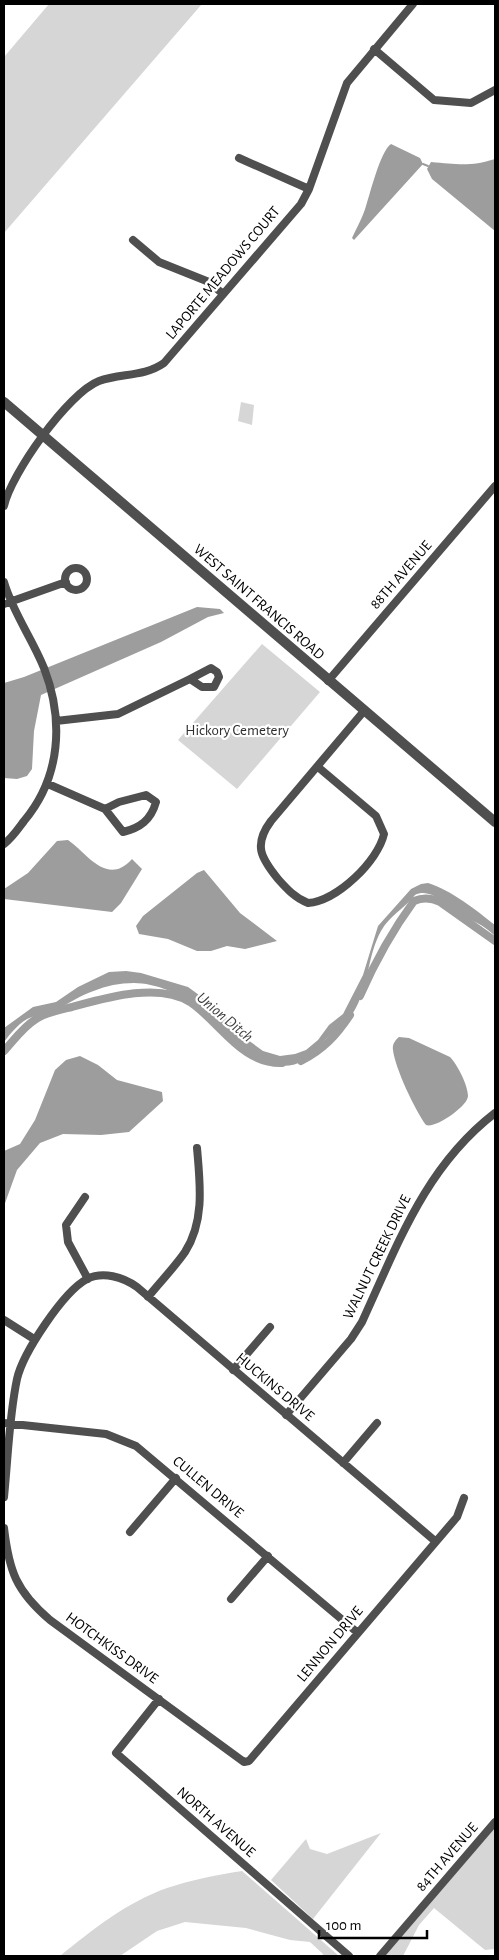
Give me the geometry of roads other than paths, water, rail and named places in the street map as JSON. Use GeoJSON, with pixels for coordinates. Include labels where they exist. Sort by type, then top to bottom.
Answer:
{"type":"FeatureCollection","features":[{"type":"Feature","properties":{"kind":"street","name":"LAPORTE MEADOWS COURT"},"geometry":{"type":"LineString","coordinates":[[4,506],[5,494],[27,458],[75,399],[91,386],[107,379],[145,373],[164,363],[301,204],[309,188],[344,88],[374,48],[412,4]]}},
{"type":"Feature","properties":{"kind":"street"},"geometry":{"type":"LineString","coordinates":[[374,48],[434,100],[471,103],[495,90]]}},
{"type":"Feature","properties":{"kind":"street"},"geometry":{"type":"LineString","coordinates":[[239,158],[309,188]]}},
{"type":"Feature","properties":{"kind":"street"},"geometry":{"type":"LineString","coordinates":[[133,240],[159,262],[209,282],[223,294]]}},
{"type":"Feature","properties":{"kind":"street","name":"WEST SAINT FRANCIS ROAD"},"geometry":{"type":"LineString","coordinates":[[4,402],[495,822]]}},
{"type":"Feature","properties":{"kind":"street","name":"88TH AVENUE"},"geometry":{"type":"LineString","coordinates":[[328,681],[495,486]]}},
{"type":"Feature","properties":{"kind":"street"},"geometry":{"type":"LineString","coordinates":[[4,582],[7,603],[43,666],[54,697],[57,752],[48,784],[33,810],[4,844]]}},
{"type":"Feature","properties":{"kind":"street"},"geometry":{"type":"LineString","coordinates":[[7,603],[66,582]]}},
{"type":"Feature","properties":{"kind":"street"},"geometry":{"type":"LineString","coordinates":[[56,721],[118,714],[190,679]]}},
{"type":"Feature","properties":{"kind":"street"},"geometry":{"type":"LineString","coordinates":[[318,767],[376,816],[384,834],[376,853],[343,890],[326,900],[308,903],[288,890],[267,865],[262,854],[261,838],[271,821],[364,711]]}},
{"type":"Feature","properties":{"kind":"street"},"geometry":{"type":"LineString","coordinates":[[48,784],[106,809],[123,832],[138,829],[153,813],[156,802],[146,795],[119,802],[106,809]]}},
{"type":"Feature","properties":{"kind":"street","name":"WALNUT CREEK DRIVE"},"geometry":{"type":"LineString","coordinates":[[286,1415],[358,1328],[422,1196],[437,1172],[453,1150],[475,1128],[495,1113]]}},
{"type":"Feature","properties":{"kind":"street"},"geometry":{"type":"LineString","coordinates":[[148,1297],[184,1253],[197,1224],[200,1196],[197,1148]]}},
{"type":"Feature","properties":{"kind":"street"},"geometry":{"type":"LineString","coordinates":[[4,1497],[7,1424],[18,1378],[34,1339],[69,1295],[88,1278],[68,1242],[66,1225],[85,1197]]}},
{"type":"Feature","properties":{"kind":"street","name":"HUCKINS DRIVE"},"geometry":{"type":"LineString","coordinates":[[88,1278],[117,1277],[132,1283],[435,1541]]}},
{"type":"Feature","properties":{"kind":"street"},"geometry":{"type":"LineString","coordinates":[[4,1320],[34,1339]]}},
{"type":"Feature","properties":{"kind":"street"},"geometry":{"type":"LineString","coordinates":[[233,1370],[270,1327]]}},
{"type":"Feature","properties":{"kind":"street"},"geometry":{"type":"LineString","coordinates":[[343,1463],[377,1423]]}},
{"type":"Feature","properties":{"kind":"street","name":"CULLEN DRIVE"},"geometry":{"type":"LineString","coordinates":[[7,1424],[106,1434],[136,1446],[358,1633]]}},
{"type":"Feature","properties":{"kind":"street"},"geometry":{"type":"LineString","coordinates":[[130,1532],[176,1478]]}},
{"type":"Feature","properties":{"kind":"street","name":"LENNON DRIVE"},"geometry":{"type":"LineString","coordinates":[[244,1762],[249,1761],[457,1517],[464,1498]]}},
{"type":"Feature","properties":{"kind":"street","name":"HOTCHKISS DRIVE"},"geometry":{"type":"LineString","coordinates":[[4,1528],[8,1558],[16,1582],[35,1607],[50,1620],[244,1762]]}},
{"type":"Feature","properties":{"kind":"street"},"geometry":{"type":"LineString","coordinates":[[231,1599],[268,1556]]}},
{"type":"Feature","properties":{"kind":"street","name":"NORTH AVENUE"},"geometry":{"type":"LineString","coordinates":[[159,1699],[116,1753],[349,1956]]}},
{"type":"Feature","properties":{"kind":"street","name":"84TH AVENUE"},"geometry":{"type":"LineString","coordinates":[[380,1956],[495,1822]]}},
{"type":"Feature","properties":{"kind":"water"},"geometry":{"type":"Polygon","coordinates":[[[391,144],[420,158],[423,164],[354,240],[352,238],[365,210],[383,155],[391,144]]]}},
{"type":"Feature","properties":{"kind":"water"},"geometry":{"type":"Polygon","coordinates":[[[495,159],[495,231],[432,179],[427,169],[431,162],[470,164],[495,159]]]}},
{"type":"Feature","properties":{"kind":"water"},"geometry":{"type":"Polygon","coordinates":[[[197,607],[220,609],[224,613],[208,617],[161,642],[41,695],[34,731],[32,769],[27,776],[17,779],[4,778],[4,683],[24,677],[197,607]]]}},
{"type":"Feature","properties":{"kind":"water"},"geometry":{"type":"Polygon","coordinates":[[[68,840],[90,859],[106,869],[114,870],[123,867],[132,859],[142,869],[121,903],[112,912],[4,899],[4,889],[28,873],[57,841],[68,840]]]}},
{"type":"Feature","properties":{"kind":"water"},"geometry":{"type":"Polygon","coordinates":[[[204,870],[240,913],[277,941],[245,949],[227,946],[211,951],[197,951],[168,939],[139,934],[136,926],[143,916],[197,873],[204,870]]]}},
{"type":"Feature","properties":{"kind":"water"},"geometry":{"type":"Polygon","coordinates":[[[428,883],[454,895],[495,925],[495,936],[482,926],[459,914],[433,895],[421,893],[415,895],[388,921],[381,931],[376,941],[362,993],[351,1016],[305,1060],[289,1065],[274,1065],[260,1059],[232,1039],[208,1015],[191,1002],[176,993],[142,983],[113,985],[84,995],[54,1012],[35,1016],[24,1021],[4,1042],[4,1028],[33,1007],[56,1002],[78,987],[109,972],[126,971],[141,973],[188,987],[221,1011],[248,1040],[263,1051],[280,1056],[306,1050],[318,1040],[329,1025],[343,1014],[363,975],[378,926],[411,889],[428,883]]]}},
{"type":"Feature","properties":{"kind":"water"},"geometry":{"type":"Polygon","coordinates":[[[399,1037],[409,1038],[450,1057],[464,1081],[468,1091],[467,1100],[457,1111],[436,1124],[426,1125],[406,1089],[397,1067],[393,1050],[394,1043],[399,1037]]]}},
{"type":"Feature","properties":{"kind":"water"},"geometry":{"type":"Polygon","coordinates":[[[80,1056],[98,1065],[117,1080],[162,1092],[163,1101],[129,1132],[101,1135],[63,1134],[40,1143],[17,1170],[4,1206],[4,1151],[20,1144],[35,1120],[55,1070],[66,1060],[80,1056]]]}},
{"type":"Feature","properties":{"kind":"waterway"},"geometry":{"type":"LineString","coordinates":[[423,164],[428,166]]}},
{"type":"Feature","properties":{"kind":"waterway","name":"Union Ditch"},"geometry":{"type":"LineString","coordinates":[[360,996],[384,947],[414,901],[427,899],[440,902],[495,941]]}},
{"type":"Feature","properties":{"kind":"waterway","name":"Union Ditch"},"geometry":{"type":"LineString","coordinates":[[4,1051],[27,1026],[49,1013],[115,996],[147,992],[177,996],[190,1002],[243,1050],[268,1062],[282,1063]]}},
{"type":"Feature","properties":{"kind":"waterway","name":"Union Ditch"},"geometry":{"type":"LineString","coordinates":[[301,1061],[328,1042],[340,1030],[350,1015]]}},
{"type":"Feature","properties":{"kind":"park label","name":"Hickory Cemetery"},"geometry":{"type":"Point","coordinates":[237,730]}}]}
